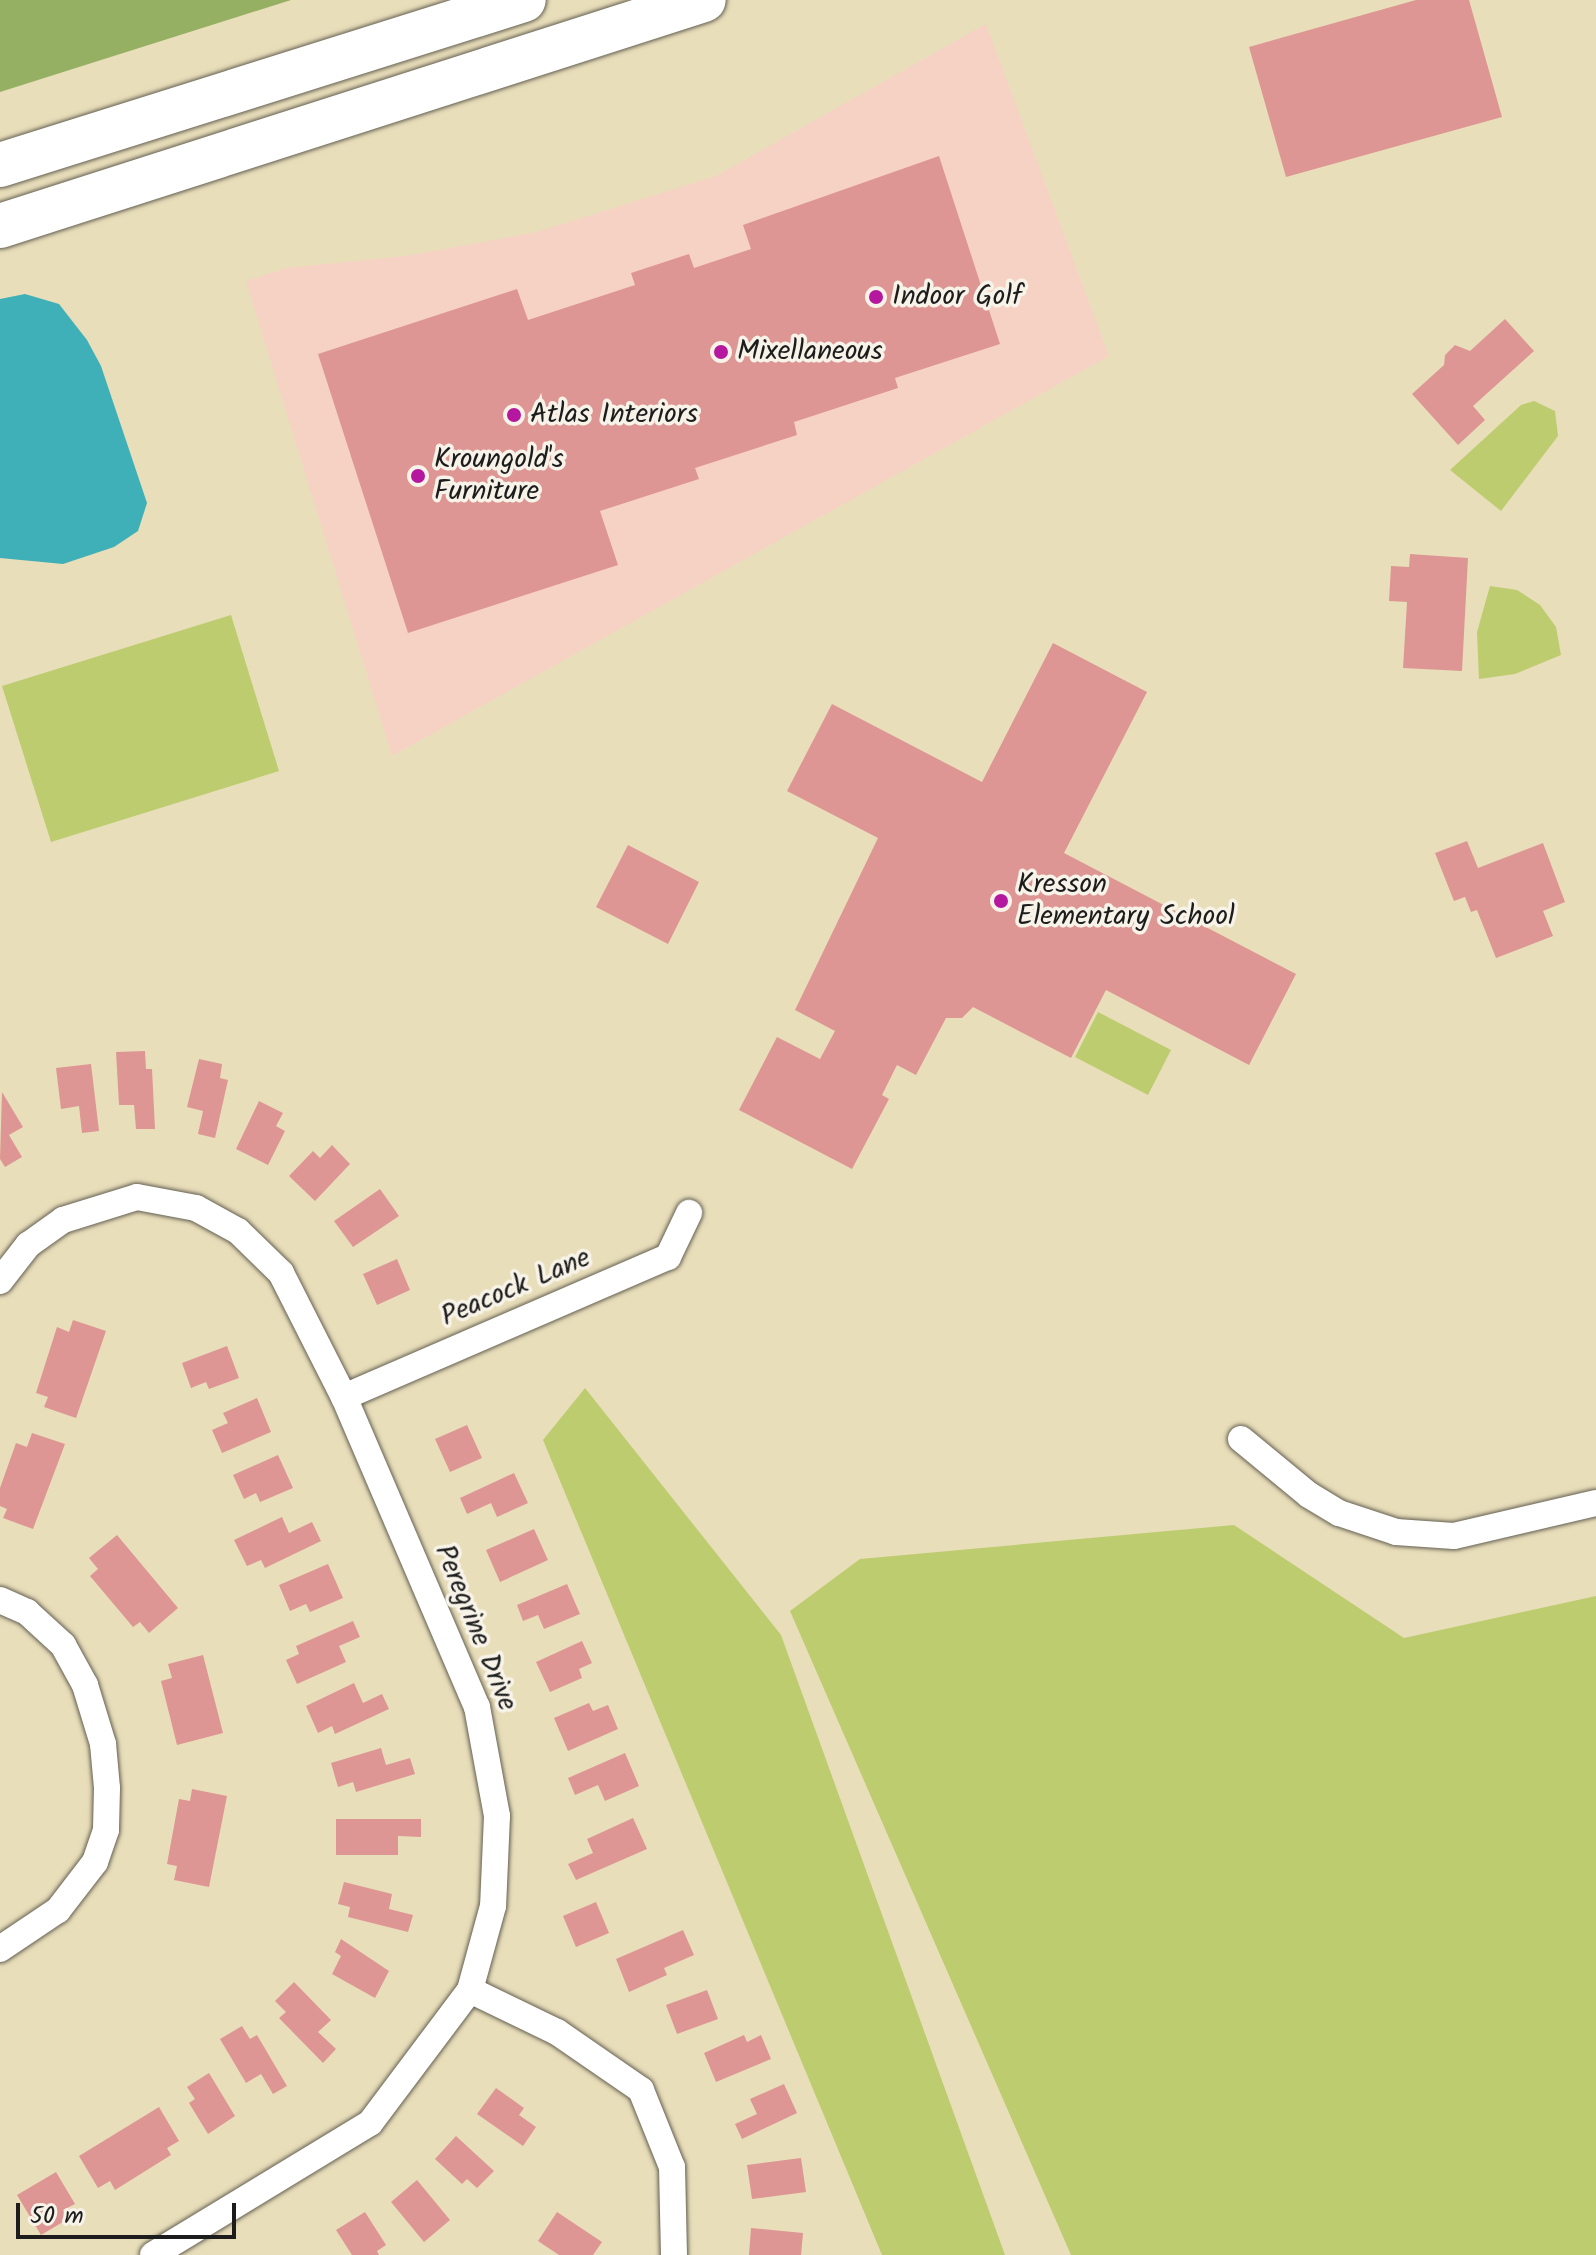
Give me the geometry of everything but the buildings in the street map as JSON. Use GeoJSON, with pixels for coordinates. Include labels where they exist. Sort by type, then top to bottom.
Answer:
{"type":"FeatureCollection","features":[{"type":"Feature","properties":{"kind":"highway"},"geometry":{"type":"LineString","coordinates":[[0,165],[524,0]]}},
{"type":"Feature","properties":{"kind":"highway"},"geometry":{"type":"LineString","coordinates":[[0,226],[704,0]]}},
{"type":"Feature","properties":{"kind":"street","name":"Peregrine Drive"},"geometry":{"type":"LineString","coordinates":[[0,1281],[28,1245],[63,1220],[137,1197],[196,1208],[238,1231],[281,1273],[344,1397],[477,1707],[497,1816],[493,1906],[470,1990],[370,2123],[153,2255]]}},
{"type":"Feature","properties":{"kind":"street","name":"Peacock Lane"},"geometry":{"type":"LineString","coordinates":[[344,1397],[668,1257],[689,1213]]}},
{"type":"Feature","properties":{"kind":"street"},"geometry":{"type":"LineString","coordinates":[[1241,1439],[1309,1495],[1339,1513],[1396,1532],[1454,1536],[1596,1503]]}},
{"type":"Feature","properties":{"kind":"street"},"geometry":{"type":"LineString","coordinates":[[0,1600],[27,1612],[63,1645],[85,1685],[103,1744],[107,1788],[106,1830],[95,1862],[58,1910],[0,1949]]}},
{"type":"Feature","properties":{"kind":"street"},"geometry":{"type":"LineString","coordinates":[[470,1990],[557,2032],[641,2090],[672,2167],[674,2255]]}},
{"type":"Feature","properties":{"kind":"shaded area"},"geometry":{"type":"Polygon","coordinates":[[[986,24],[1109,356],[392,756],[246,281],[287,268],[406,256],[537,232],[716,176],[986,24]]]}},
{"type":"Feature","properties":{"kind":"green space"},"geometry":{"type":"Polygon","coordinates":[[[0,0],[291,0],[0,92],[0,0]]]}},
{"type":"Feature","properties":{"kind":"green space"},"geometry":{"type":"Polygon","coordinates":[[[1534,401],[1555,411],[1558,436],[1501,511],[1450,470],[1521,405],[1534,401]]]}},
{"type":"Feature","properties":{"kind":"green space"},"geometry":{"type":"Polygon","coordinates":[[[1490,586],[1517,590],[1540,605],[1556,627],[1561,655],[1515,674],[1479,679],[1477,632],[1490,586]]]}},
{"type":"Feature","properties":{"kind":"green space"},"geometry":{"type":"Polygon","coordinates":[[[231,615],[279,771],[51,842],[2,686],[231,615]]]}},
{"type":"Feature","properties":{"kind":"green space"},"geometry":{"type":"Polygon","coordinates":[[[1098,1012],[1171,1050],[1148,1095],[1075,1057],[1098,1012]]]}},
{"type":"Feature","properties":{"kind":"green space"},"geometry":{"type":"Polygon","coordinates":[[[585,1388],[781,1635],[1005,2255],[882,2255],[543,1440],[585,1388]]]}},
{"type":"Feature","properties":{"kind":"green space"},"geometry":{"type":"Polygon","coordinates":[[[1234,1525],[1404,1638],[1596,1596],[1596,2255],[1071,2255],[790,1611],[860,1559],[1234,1525]]]}},
{"type":"Feature","properties":{"kind":"water"},"geometry":{"type":"Polygon","coordinates":[[[25,294],[59,304],[87,340],[101,366],[147,503],[138,531],[114,547],[63,564],[0,558],[0,299],[25,294]]]}},
{"type":"Feature","properties":{"kind":"place","name":"Indoor Golf"},"geometry":{"type":"Point","coordinates":[876,297]}},
{"type":"Feature","properties":{"kind":"place","name":"Mixellaneous"},"geometry":{"type":"Point","coordinates":[721,352]}},
{"type":"Feature","properties":{"kind":"place","name":"Atlas Interiors"},"geometry":{"type":"Point","coordinates":[514,415]}},
{"type":"Feature","properties":{"kind":"place","name":"Kroungold's Furniture"},"geometry":{"type":"Point","coordinates":[418,476]}},
{"type":"Feature","properties":{"kind":"place","name":"Kresson Elementary School"},"geometry":{"type":"Point","coordinates":[1001,901]}}]}
